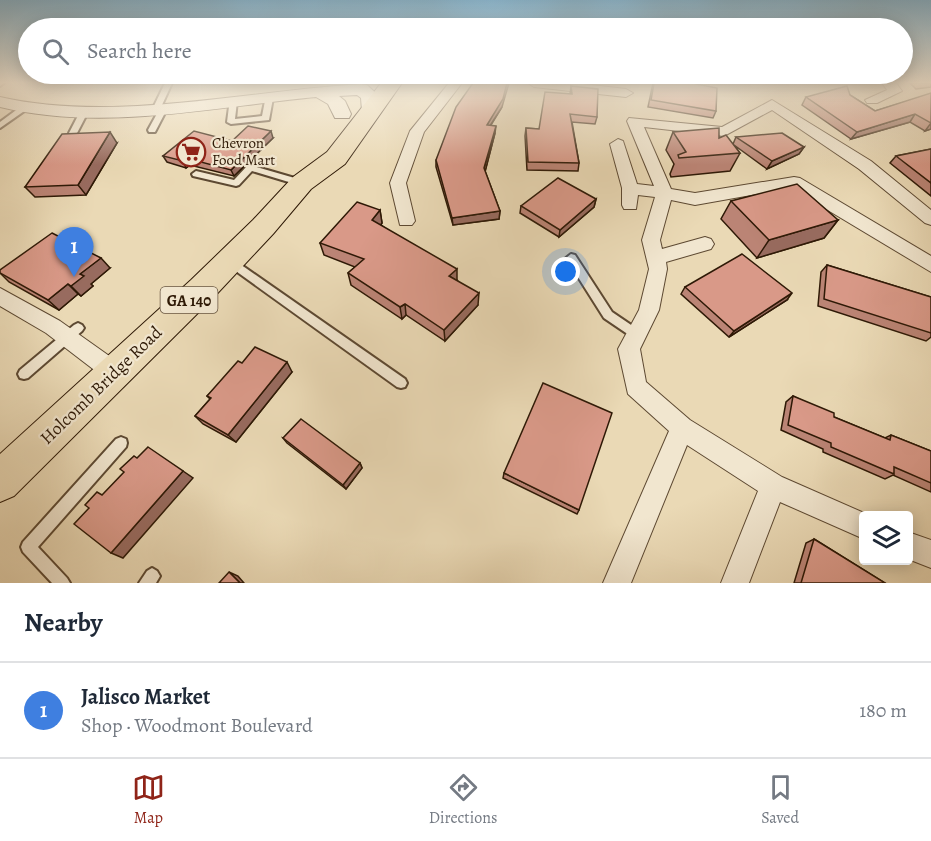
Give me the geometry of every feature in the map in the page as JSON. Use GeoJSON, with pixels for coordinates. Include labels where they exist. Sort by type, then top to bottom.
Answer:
{"type":"FeatureCollection","features":[{"type":"Feature","properties":{"kind":"main road","name":"Holcomb Bridge Road"},"geometry":{"type":"LineString","coordinates":[[302,183],[313,153],[346,110]]}},
{"type":"Feature","properties":{"kind":"main road","name":"Holcomb Bridge Road"},"geometry":{"type":"LineString","coordinates":[[0,482],[229,261],[302,183],[336,158],[358,110]]}},
{"type":"Feature","properties":{"kind":"street"},"geometry":{"type":"LineString","coordinates":[[340,110],[342,114]]}},
{"type":"Feature","properties":{"kind":"street"},"geometry":{"type":"LineString","coordinates":[[406,221],[398,183],[417,131],[434,110]]}},
{"type":"Feature","properties":{"kind":"street"},"geometry":{"type":"LineString","coordinates":[[632,110],[634,121],[665,193],[651,240],[658,269],[649,310],[629,349],[636,387],[682,428],[773,486],[859,524]]}},
{"type":"Feature","properties":{"kind":"street"},"geometry":{"type":"LineString","coordinates":[[634,121],[724,132],[763,110]]}},
{"type":"Feature","properties":{"kind":"street"},"geometry":{"type":"LineString","coordinates":[[780,110],[865,165],[931,219]]}},
{"type":"Feature","properties":{"kind":"street"},"geometry":{"type":"LineString","coordinates":[[618,144],[630,188],[630,205]]}},
{"type":"Feature","properties":{"kind":"street"},"geometry":{"type":"LineString","coordinates":[[630,188],[695,199],[794,182],[931,264]]}},
{"type":"Feature","properties":{"kind":"street"},"geometry":{"type":"LineString","coordinates":[[656,258],[705,244]]}},
{"type":"Feature","properties":{"kind":"street"},"geometry":{"type":"LineString","coordinates":[[0,296],[72,332],[114,372]]}},
{"type":"Feature","properties":{"kind":"street"},"geometry":{"type":"LineString","coordinates":[[617,583],[682,428]]}},
{"type":"Feature","properties":{"kind":"street"},"geometry":{"type":"LineString","coordinates":[[735,583],[773,486]]}},
{"type":"Feature","properties":{"kind":"street"},"geometry":{"type":"LineString","coordinates":[[913,547],[931,554]]}},
{"type":"Feature","properties":{"kind":"lane"},"geometry":{"type":"LineString","coordinates":[[0,126],[22,110]]}},
{"type":"Feature","properties":{"kind":"lane"},"geometry":{"type":"LineString","coordinates":[[74,134],[85,110]]}},
{"type":"Feature","properties":{"kind":"lane"},"geometry":{"type":"LineString","coordinates":[[152,130],[159,110]]}},
{"type":"Feature","properties":{"kind":"lane"},"geometry":{"type":"LineString","coordinates":[[196,174],[236,183],[250,168],[302,183]]}},
{"type":"Feature","properties":{"kind":"lane"},"geometry":{"type":"LineString","coordinates":[[571,258],[608,315],[636,334]]}},
{"type":"Feature","properties":{"kind":"lane"},"geometry":{"type":"LineString","coordinates":[[229,261],[401,383]]}},
{"type":"Feature","properties":{"kind":"lane"},"geometry":{"type":"LineString","coordinates":[[24,374],[72,332]]}},
{"type":"Feature","properties":{"kind":"lane"},"geometry":{"type":"LineString","coordinates":[[62,583],[28,547],[121,442]]}},
{"type":"Feature","properties":{"kind":"building"},"geometry":{"type":"Polygon","coordinates":[[[455,110],[496,110],[487,125],[496,126],[484,168],[500,211],[452,218],[436,160],[455,110]]]}},
{"type":"Feature","properties":{"kind":"building"},"geometry":{"type":"Polygon","coordinates":[[[542,110],[597,110],[597,117],[570,114],[579,163],[528,162],[526,128],[539,129],[542,110]]]}},
{"type":"Feature","properties":{"kind":"building"},"geometry":{"type":"Polygon","coordinates":[[[825,110],[931,110],[931,123],[915,114],[857,132],[825,110]]]}},
{"type":"Feature","properties":{"kind":"building"},"geometry":{"type":"Polygon","coordinates":[[[248,126],[271,131],[231,170],[186,158],[183,161],[163,156],[194,131],[232,141],[248,126]]]}},
{"type":"Feature","properties":{"kind":"building"},"geometry":{"type":"Polygon","coordinates":[[[719,128],[719,138],[726,135],[740,153],[679,158],[678,155],[686,152],[673,132],[719,128]]]}},
{"type":"Feature","properties":{"kind":"building"},"geometry":{"type":"Polygon","coordinates":[[[110,132],[78,185],[25,187],[62,134],[110,132]]]}},
{"type":"Feature","properties":{"kind":"building"},"geometry":{"type":"Polygon","coordinates":[[[782,133],[804,147],[772,161],[736,137],[782,133]]]}},
{"type":"Feature","properties":{"kind":"building"},"geometry":{"type":"Polygon","coordinates":[[[931,149],[931,183],[896,156],[931,149]]]}},
{"type":"Feature","properties":{"kind":"building"},"geometry":{"type":"Polygon","coordinates":[[[558,178],[596,199],[560,230],[521,206],[558,178]]]}},
{"type":"Feature","properties":{"kind":"building"},"geometry":{"type":"Polygon","coordinates":[[[797,184],[838,220],[769,240],[731,201],[797,184]]]}},
{"type":"Feature","properties":{"kind":"building"},"geometry":{"type":"Polygon","coordinates":[[[357,202],[380,210],[372,220],[457,269],[449,276],[479,293],[444,330],[405,304],[400,307],[348,273],[364,259],[320,243],[357,202]]]}},
{"type":"Feature","properties":{"kind":"building"},"geometry":{"type":"Polygon","coordinates":[[[52,233],[101,258],[80,274],[84,276],[71,286],[68,284],[48,300],[0,273],[0,270],[52,233]]]}},
{"type":"Feature","properties":{"kind":"building"},"geometry":{"type":"Polygon","coordinates":[[[742,254],[792,293],[734,331],[685,287],[742,254]]]}},
{"type":"Feature","properties":{"kind":"building"},"geometry":{"type":"Polygon","coordinates":[[[827,265],[931,297],[931,333],[824,299],[827,265]]]}},
{"type":"Feature","properties":{"kind":"building"},"geometry":{"type":"Polygon","coordinates":[[[255,347],[287,362],[228,435],[195,416],[211,398],[207,396],[238,361],[242,363],[255,347]]]}},
{"type":"Feature","properties":{"kind":"building"},"geometry":{"type":"Polygon","coordinates":[[[543,383],[612,413],[579,510],[504,473],[543,383]]]}},
{"type":"Feature","properties":{"kind":"building"},"geometry":{"type":"Polygon","coordinates":[[[793,396],[834,413],[834,417],[890,440],[891,435],[931,451],[931,483],[894,467],[894,474],[831,447],[831,443],[788,425],[793,396]]]}},
{"type":"Feature","properties":{"kind":"building"},"geometry":{"type":"Polygon","coordinates":[[[301,419],[360,463],[343,485],[283,438],[301,419]]]}},
{"type":"Feature","properties":{"kind":"building"},"geometry":{"type":"Polygon","coordinates":[[[148,447],[183,471],[111,553],[74,524],[89,508],[85,505],[97,492],[102,495],[124,472],[120,469],[134,456],[137,458],[148,447]]]}},
{"type":"Feature","properties":{"kind":"building"},"geometry":{"type":"Polygon","coordinates":[[[814,539],[885,583],[801,583],[814,539]]]}},
{"type":"Feature","properties":{"kind":"building"},"geometry":{"type":"Polygon","coordinates":[[[229,572],[240,583],[219,583],[229,572]]]}},
{"type":"Feature","properties":{"kind":"place","name":"Chevron Food Mart"},"geometry":{"type":"Point","coordinates":[191,152]}},
{"type":"Feature","properties":{"kind":"place","name":"Jalisco Market"},"geometry":{"type":"Point","coordinates":[74,277]}}]}
